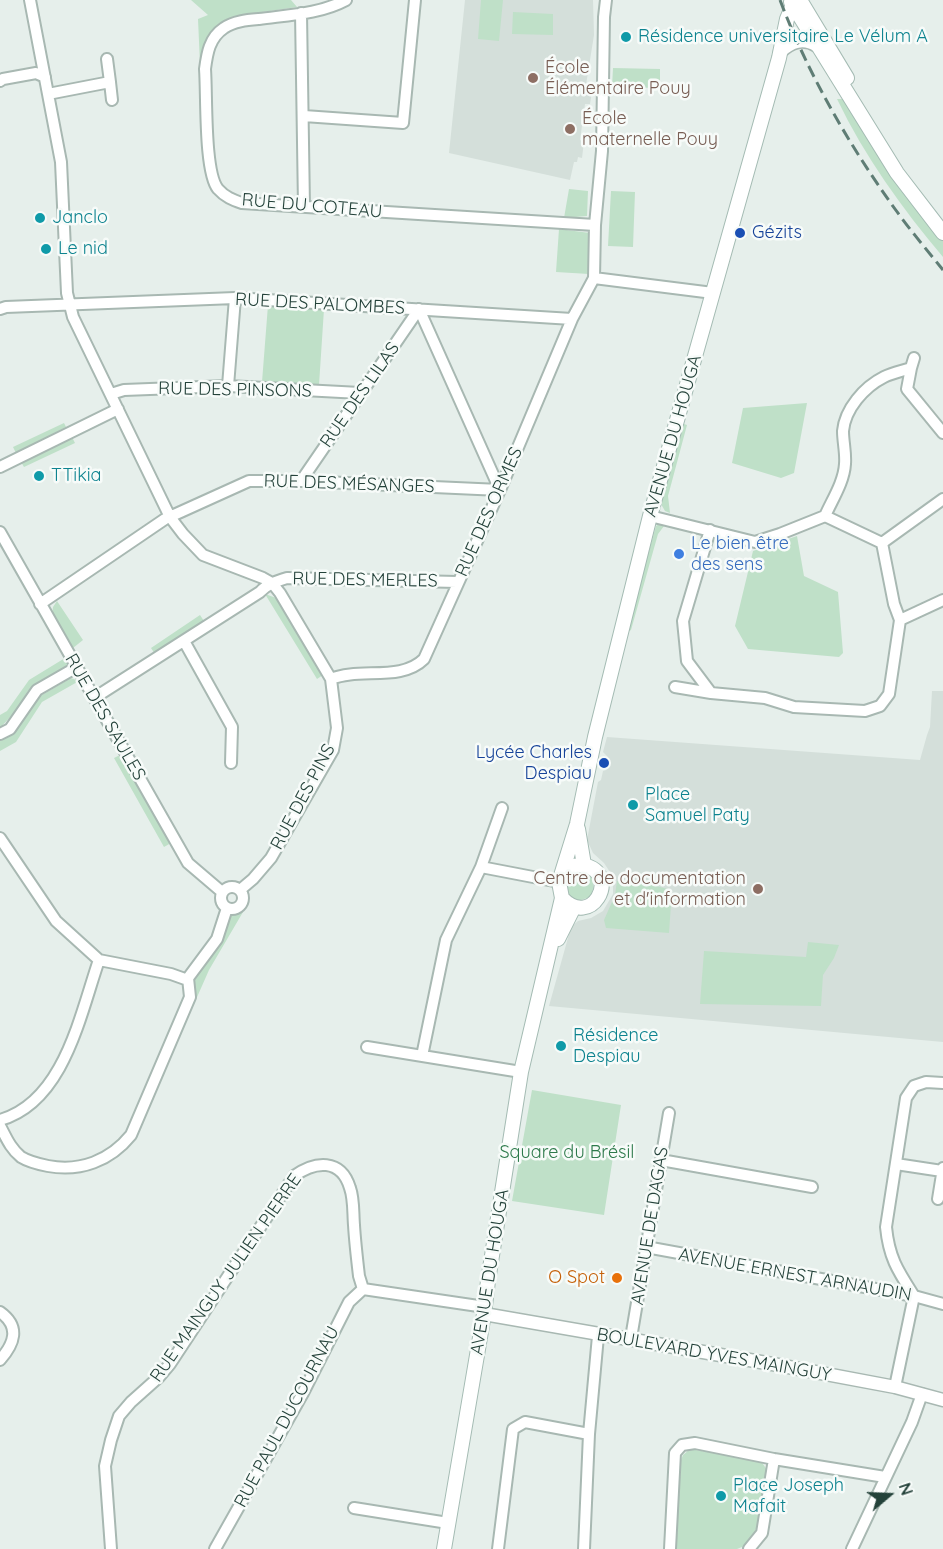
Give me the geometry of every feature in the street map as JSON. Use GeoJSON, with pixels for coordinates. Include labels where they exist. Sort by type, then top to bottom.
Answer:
{"type":"FeatureCollection","features":[{"type":"Feature","properties":{"kind":"main road"},"geometry":{"type":"LineString","coordinates":[[794,2],[817,46],[897,173],[943,233]]}},
{"type":"Feature","properties":{"kind":"main road"},"geometry":{"type":"LineString","coordinates":[[794,2],[905,170],[943,220]]}},
{"type":"Feature","properties":{"kind":"main road","name":"AVENUE DU HOUGA"},"geometry":{"type":"LineString","coordinates":[[561,879],[577,824],[595,737],[650,516],[780,52],[787,18],[794,2]]}},
{"type":"Feature","properties":{"kind":"main road","name":"AVENUE DU HOUGA"},"geometry":{"type":"LineString","coordinates":[[577,824],[584,865]]}},
{"type":"Feature","properties":{"kind":"main road"},"geometry":{"type":"LineString","coordinates":[[584,865],[597,873],[600,879],[601,893],[588,907],[568,903],[561,879],[570,867],[584,865]]}},
{"type":"Feature","properties":{"kind":"main road","name":"AVENUE DU HOUGA"},"geometry":{"type":"LineString","coordinates":[[444,1549],[521,1072],[549,960],[568,903]]}},
{"type":"Feature","properties":{"kind":"street","name":"RUE DES PINS"},"geometry":{"type":"LineString","coordinates":[[30,0],[61,162],[69,303],[73,317],[170,517],[203,555],[246,570],[272,584],[280,592],[331,679],[337,728],[333,750],[271,858],[240,890]]}},
{"type":"Feature","properties":{"kind":"street","name":"RUE DU COTEAU"},"geometry":{"type":"LineString","coordinates":[[346,0],[324,9],[237,22],[222,29],[212,41],[207,53],[206,69],[210,172],[218,189],[228,198],[243,203],[595,225]]}},
{"type":"Feature","properties":{"kind":"street"},"geometry":{"type":"LineString","coordinates":[[303,116],[403,123],[415,0]]}},
{"type":"Feature","properties":{"kind":"street"},"geometry":{"type":"LineString","coordinates":[[606,0],[602,150],[595,225],[594,278],[713,293]]}},
{"type":"Feature","properties":{"kind":"street"},"geometry":{"type":"LineString","coordinates":[[301,13],[304,207]]}},
{"type":"Feature","properties":{"kind":"street"},"geometry":{"type":"LineString","coordinates":[[780,52],[791,43],[798,41],[809,42],[817,46]]}},
{"type":"Feature","properties":{"kind":"street"},"geometry":{"type":"LineString","coordinates":[[107,59],[112,100]]}},
{"type":"Feature","properties":{"kind":"street"},"geometry":{"type":"LineString","coordinates":[[0,81],[36,73],[45,77]]}},
{"type":"Feature","properties":{"kind":"street"},"geometry":{"type":"LineString","coordinates":[[48,94],[110,82]]}},
{"type":"Feature","properties":{"kind":"street","name":"RUE DES ORMES"},"geometry":{"type":"LineString","coordinates":[[331,679],[404,670],[419,664],[424,659],[500,490],[572,319],[594,278]]}},
{"type":"Feature","properties":{"kind":"street"},"geometry":{"type":"LineString","coordinates":[[228,386],[235,298]]}},
{"type":"Feature","properties":{"kind":"street","name":"RUE DES PALOMBES"},"geometry":{"type":"LineString","coordinates":[[0,309],[69,303],[235,298],[572,319]]}},
{"type":"Feature","properties":{"kind":"street"},"geometry":{"type":"LineString","coordinates":[[419,309],[500,490]]}},
{"type":"Feature","properties":{"kind":"street","name":"RUE DES LILAS"},"geometry":{"type":"LineString","coordinates":[[301,481],[419,309]]}},
{"type":"Feature","properties":{"kind":"street"},"geometry":{"type":"LineString","coordinates":[[650,516],[754,542],[825,516],[843,477],[845,465],[843,431],[846,417],[858,398],[875,382],[912,363],[907,389],[943,433]]}},
{"type":"Feature","properties":{"kind":"street","name":"RUE DES PINSONS"},"geometry":{"type":"LineString","coordinates":[[111,394],[124,390],[228,386],[360,393]]}},
{"type":"Feature","properties":{"kind":"street"},"geometry":{"type":"LineString","coordinates":[[0,467],[118,409]]}},
{"type":"Feature","properties":{"kind":"street","name":"RUE DES MÉSANGES"},"geometry":{"type":"LineString","coordinates":[[40,604],[170,517],[249,481],[301,481],[500,490]]}},
{"type":"Feature","properties":{"kind":"street"},"geometry":{"type":"LineString","coordinates":[[882,543],[943,499]]}},
{"type":"Feature","properties":{"kind":"street"},"geometry":{"type":"LineString","coordinates":[[825,516],[882,543]]}},
{"type":"Feature","properties":{"kind":"street"},"geometry":{"type":"LineString","coordinates":[[710,530],[683,621],[687,661],[711,693]]}},
{"type":"Feature","properties":{"kind":"street","name":"RUE DES SAULES"},"geometry":{"type":"LineString","coordinates":[[0,531],[188,863],[222,892]]}},
{"type":"Feature","properties":{"kind":"street"},"geometry":{"type":"LineString","coordinates":[[675,687],[765,698],[794,707],[865,711],[880,706],[889,694],[900,620],[894,604],[882,543]]}},
{"type":"Feature","properties":{"kind":"street","name":"RUE DES MERLES"},"geometry":{"type":"LineString","coordinates":[[94,698],[265,586],[286,578],[457,582]]}},
{"type":"Feature","properties":{"kind":"street"},"geometry":{"type":"LineString","coordinates":[[900,620],[943,600]]}},
{"type":"Feature","properties":{"kind":"street"},"geometry":{"type":"LineString","coordinates":[[184,641],[232,727],[231,763]]}},
{"type":"Feature","properties":{"kind":"street"},"geometry":{"type":"LineString","coordinates":[[0,734],[10,729],[37,690],[76,667]]}},
{"type":"Feature","properties":{"kind":"street"},"geometry":{"type":"LineString","coordinates":[[422,1056],[446,939],[481,867],[502,808]]}},
{"type":"Feature","properties":{"kind":"street"},"geometry":{"type":"LineString","coordinates":[[0,838],[56,921],[99,960],[171,974],[185,980],[217,939],[227,908]]}},
{"type":"Feature","properties":{"kind":"street"},"geometry":{"type":"LineString","coordinates":[[481,867],[561,879]]}},
{"type":"Feature","properties":{"kind":"street"},"geometry":{"type":"LineString","coordinates":[[231,887],[240,890],[243,896],[242,903],[234,909],[227,908],[221,899],[222,892],[231,887]]}},
{"type":"Feature","properties":{"kind":"street"},"geometry":{"type":"LineString","coordinates":[[0,1120],[15,1116],[28,1108],[52,1080],[68,1051],[99,960]]}},
{"type":"Feature","properties":{"kind":"street"},"geometry":{"type":"LineString","coordinates":[[0,1126],[8,1143],[20,1156],[33,1163],[63,1169],[83,1167],[102,1160],[121,1148],[131,1136],[190,997],[188,978]]}},
{"type":"Feature","properties":{"kind":"street"},"geometry":{"type":"LineString","coordinates":[[367,1047],[521,1072]]}},
{"type":"Feature","properties":{"kind":"street"},"geometry":{"type":"LineString","coordinates":[[895,1387],[914,1296],[894,1265],[888,1247],[886,1227],[906,1098],[914,1086],[926,1082],[943,1083]]}},
{"type":"Feature","properties":{"kind":"street","name":"AVENUE DE DAGAS"},"geometry":{"type":"LineString","coordinates":[[631,1338],[669,1113]]}},
{"type":"Feature","properties":{"kind":"street"},"geometry":{"type":"LineString","coordinates":[[661,1160],[812,1187]]}},
{"type":"Feature","properties":{"kind":"street"},"geometry":{"type":"LineString","coordinates":[[896,1164],[943,1169],[938,1199]]}},
{"type":"Feature","properties":{"kind":"street","name":"RUE MAINGUY JULIEN PIERRE"},"geometry":{"type":"LineString","coordinates":[[111,1549],[105,1467],[120,1416],[170,1364],[294,1176],[306,1168],[329,1165],[342,1173],[350,1187],[359,1276],[363,1289]]}},
{"type":"Feature","properties":{"kind":"street","name":"AVENUE ERNEST ARNAUDIN"},"geometry":{"type":"LineString","coordinates":[[646,1247],[914,1296],[943,1304]]}},
{"type":"Feature","properties":{"kind":"street"},"geometry":{"type":"LineString","coordinates":[[363,1289],[484,1311]]}},
{"type":"Feature","properties":{"kind":"street","name":"RUE PAUL DUCOURNAU"},"geometry":{"type":"LineString","coordinates":[[215,1549],[303,1393],[349,1302],[363,1289]]}},
{"type":"Feature","properties":{"kind":"street","name":"BOULEVARD YVES MAINGUY"},"geometry":{"type":"LineString","coordinates":[[484,1311],[598,1336],[631,1338],[895,1387],[943,1400]]}},
{"type":"Feature","properties":{"kind":"street"},"geometry":{"type":"LineString","coordinates":[[0,1312],[7,1317],[14,1333],[11,1348],[0,1360]]}},
{"type":"Feature","properties":{"kind":"street"},"geometry":{"type":"LineString","coordinates":[[584,1549],[598,1336]]}},
{"type":"Feature","properties":{"kind":"street"},"geometry":{"type":"LineString","coordinates":[[852,1549],[912,1422],[922,1394]]}},
{"type":"Feature","properties":{"kind":"street"},"geometry":{"type":"LineString","coordinates":[[498,1549],[513,1429],[525,1422],[590,1434]]}},
{"type":"Feature","properties":{"kind":"street"},"geometry":{"type":"LineString","coordinates":[[670,1549],[675,1453],[682,1445],[695,1443],[774,1459],[885,1477]]}},
{"type":"Feature","properties":{"kind":"street"},"geometry":{"type":"LineString","coordinates":[[749,1549],[762,1533],[774,1459]]}},
{"type":"Feature","properties":{"kind":"street"},"geometry":{"type":"LineString","coordinates":[[354,1508],[448,1523]]}},
{"type":"Feature","properties":{"kind":"shaded area"},"geometry":{"type":"Polygon","coordinates":[[[465,0],[593,0],[594,35],[585,91],[592,92],[590,104],[585,104],[580,140],[584,141],[582,158],[578,157],[577,162],[574,162],[570,180],[449,153],[465,0]]]}},
{"type":"Feature","properties":{"kind":"shaded area"},"geometry":{"type":"Polygon","coordinates":[[[932,691],[943,691],[943,1042],[549,1006],[571,927],[578,921],[591,918],[603,911],[613,894],[610,872],[593,853],[587,840],[598,782],[601,780],[603,771],[606,770],[608,757],[603,752],[607,737],[920,760],[930,727],[932,691]]]}},
{"type":"Feature","properties":{"kind":"green space"},"geometry":{"type":"Polygon","coordinates":[[[191,0],[291,0],[297,7],[236,16],[228,20],[216,29],[207,41],[200,64],[198,19],[208,15],[191,0]]]}},
{"type":"Feature","properties":{"kind":"green space"},"geometry":{"type":"Polygon","coordinates":[[[481,0],[503,0],[499,41],[478,39],[481,0]]]}},
{"type":"Feature","properties":{"kind":"green space"},"geometry":{"type":"Polygon","coordinates":[[[513,12],[553,14],[553,35],[512,34],[513,12]]]}},
{"type":"Feature","properties":{"kind":"green space"},"geometry":{"type":"Polygon","coordinates":[[[613,68],[660,69],[660,88],[612,87],[613,68]]]}},
{"type":"Feature","properties":{"kind":"green space"},"geometry":{"type":"Polygon","coordinates":[[[837,99],[843,99],[943,239],[943,257],[885,181],[859,141],[837,99]]]}},
{"type":"Feature","properties":{"kind":"green space"},"geometry":{"type":"Polygon","coordinates":[[[569,189],[588,191],[587,216],[564,218],[569,189]]]}},
{"type":"Feature","properties":{"kind":"green space"},"geometry":{"type":"Polygon","coordinates":[[[611,191],[635,192],[633,247],[608,246],[611,191]]]}},
{"type":"Feature","properties":{"kind":"green space"},"geometry":{"type":"Polygon","coordinates":[[[559,229],[590,233],[589,274],[556,272],[559,229]]]}},
{"type":"Feature","properties":{"kind":"green space"},"geometry":{"type":"Polygon","coordinates":[[[268,305],[324,309],[319,385],[262,382],[268,305]]]}},
{"type":"Feature","properties":{"kind":"green space"},"geometry":{"type":"Polygon","coordinates":[[[807,403],[794,473],[781,478],[732,463],[743,408],[807,403]]]}},
{"type":"Feature","properties":{"kind":"green space"},"geometry":{"type":"Polygon","coordinates":[[[64,423],[66,427],[16,453],[13,447],[64,423]]]}},
{"type":"Feature","properties":{"kind":"green space"},"geometry":{"type":"Polygon","coordinates":[[[684,424],[687,425],[668,496],[670,513],[665,511],[661,504],[684,424]]]}},
{"type":"Feature","properties":{"kind":"green space"},"geometry":{"type":"Polygon","coordinates":[[[72,437],[75,443],[24,467],[21,462],[72,437]]]}},
{"type":"Feature","properties":{"kind":"green space"},"geometry":{"type":"Polygon","coordinates":[[[667,522],[658,534],[631,630],[626,633],[656,526],[667,522]]]}},
{"type":"Feature","properties":{"kind":"green space"},"geometry":{"type":"Polygon","coordinates":[[[797,536],[804,576],[838,592],[843,653],[839,657],[748,649],[735,626],[753,551],[797,536]]]}},
{"type":"Feature","properties":{"kind":"green space"},"geometry":{"type":"Polygon","coordinates":[[[265,594],[279,599],[323,675],[317,679],[265,594]]]}},
{"type":"Feature","properties":{"kind":"green space"},"geometry":{"type":"Polygon","coordinates":[[[57,601],[83,640],[73,648],[52,615],[57,601]]]}},
{"type":"Feature","properties":{"kind":"green space"},"geometry":{"type":"Polygon","coordinates":[[[200,615],[204,621],[155,654],[151,648],[200,615]]]}},
{"type":"Feature","properties":{"kind":"green space"},"geometry":{"type":"Polygon","coordinates":[[[65,658],[68,663],[66,667],[28,691],[15,712],[0,728],[0,715],[7,711],[29,680],[65,658]]]}},
{"type":"Feature","properties":{"kind":"green space"},"geometry":{"type":"Polygon","coordinates":[[[71,678],[79,681],[42,702],[16,742],[0,751],[0,740],[12,734],[35,699],[71,678]]]}},
{"type":"Feature","properties":{"kind":"green space"},"geometry":{"type":"Polygon","coordinates":[[[120,755],[171,843],[164,847],[114,758],[120,755]]]}},
{"type":"Feature","properties":{"kind":"green space"},"geometry":{"type":"Polygon","coordinates":[[[571,871],[588,872],[594,885],[590,897],[575,902],[564,894],[566,878],[571,871]]]}},
{"type":"Feature","properties":{"kind":"green space"},"geometry":{"type":"Polygon","coordinates":[[[617,881],[644,883],[672,890],[669,933],[606,928],[604,920],[615,895],[617,881]]]}},
{"type":"Feature","properties":{"kind":"green space"},"geometry":{"type":"Polygon","coordinates":[[[237,910],[243,912],[209,970],[194,1004],[194,977],[219,944],[230,916],[237,910]]]}},
{"type":"Feature","properties":{"kind":"green space"},"geometry":{"type":"Polygon","coordinates":[[[808,942],[839,945],[823,975],[821,1006],[700,1004],[704,951],[806,957],[808,942]]]}},
{"type":"Feature","properties":{"kind":"green space","name":"Square du Brésil"},"geometry":{"type":"Polygon","coordinates":[[[532,1090],[621,1105],[604,1215],[512,1201],[532,1090]]]}},
{"type":"Feature","properties":{"kind":"green space","name":"Place Joseph Mafait"},"geometry":{"type":"Polygon","coordinates":[[[690,1449],[761,1461],[767,1470],[761,1515],[757,1527],[746,1544],[737,1549],[676,1549],[681,1460],[690,1449]]]}},
{"type":"Feature","properties":{"kind":"railway"},"geometry":{"type":"LineString","coordinates":[[780,0],[803,55],[846,134],[895,209],[943,270]]}},
{"type":"Feature","properties":{"kind":"place","name":"Résidence universitaire Le Vélum A"},"geometry":{"type":"Point","coordinates":[626,37]}},
{"type":"Feature","properties":{"kind":"place","name":"École Élémentaire Pouy"},"geometry":{"type":"Point","coordinates":[533,78]}},
{"type":"Feature","properties":{"kind":"place","name":"École maternelle Pouy"},"geometry":{"type":"Point","coordinates":[570,129]}},
{"type":"Feature","properties":{"kind":"place","name":"Janclo"},"geometry":{"type":"Point","coordinates":[40,218]}},
{"type":"Feature","properties":{"kind":"place","name":"Gézits"},"geometry":{"type":"Point","coordinates":[740,233]}},
{"type":"Feature","properties":{"kind":"place","name":"Le nid"},"geometry":{"type":"Point","coordinates":[46,249]}},
{"type":"Feature","properties":{"kind":"place","name":"TTikia"},"geometry":{"type":"Point","coordinates":[39,476]}},
{"type":"Feature","properties":{"kind":"place","name":"Le bien être des sens"},"geometry":{"type":"Point","coordinates":[679,554]}},
{"type":"Feature","properties":{"kind":"place","name":"Lycée Charles Despiau"},"geometry":{"type":"Point","coordinates":[604,763]}},
{"type":"Feature","properties":{"kind":"place","name":"Place Samuel Paty"},"geometry":{"type":"Point","coordinates":[633,805]}},
{"type":"Feature","properties":{"kind":"place","name":"Centre de documentation et d'information"},"geometry":{"type":"Point","coordinates":[758,889]}},
{"type":"Feature","properties":{"kind":"place","name":"Résidence Despiau"},"geometry":{"type":"Point","coordinates":[561,1046]}},
{"type":"Feature","properties":{"kind":"place","name":"O Spot"},"geometry":{"type":"Point","coordinates":[617,1278]}},
{"type":"Feature","properties":{"kind":"place","name":"Place Joseph Mafait"},"geometry":{"type":"Point","coordinates":[721,1496]}}]}
